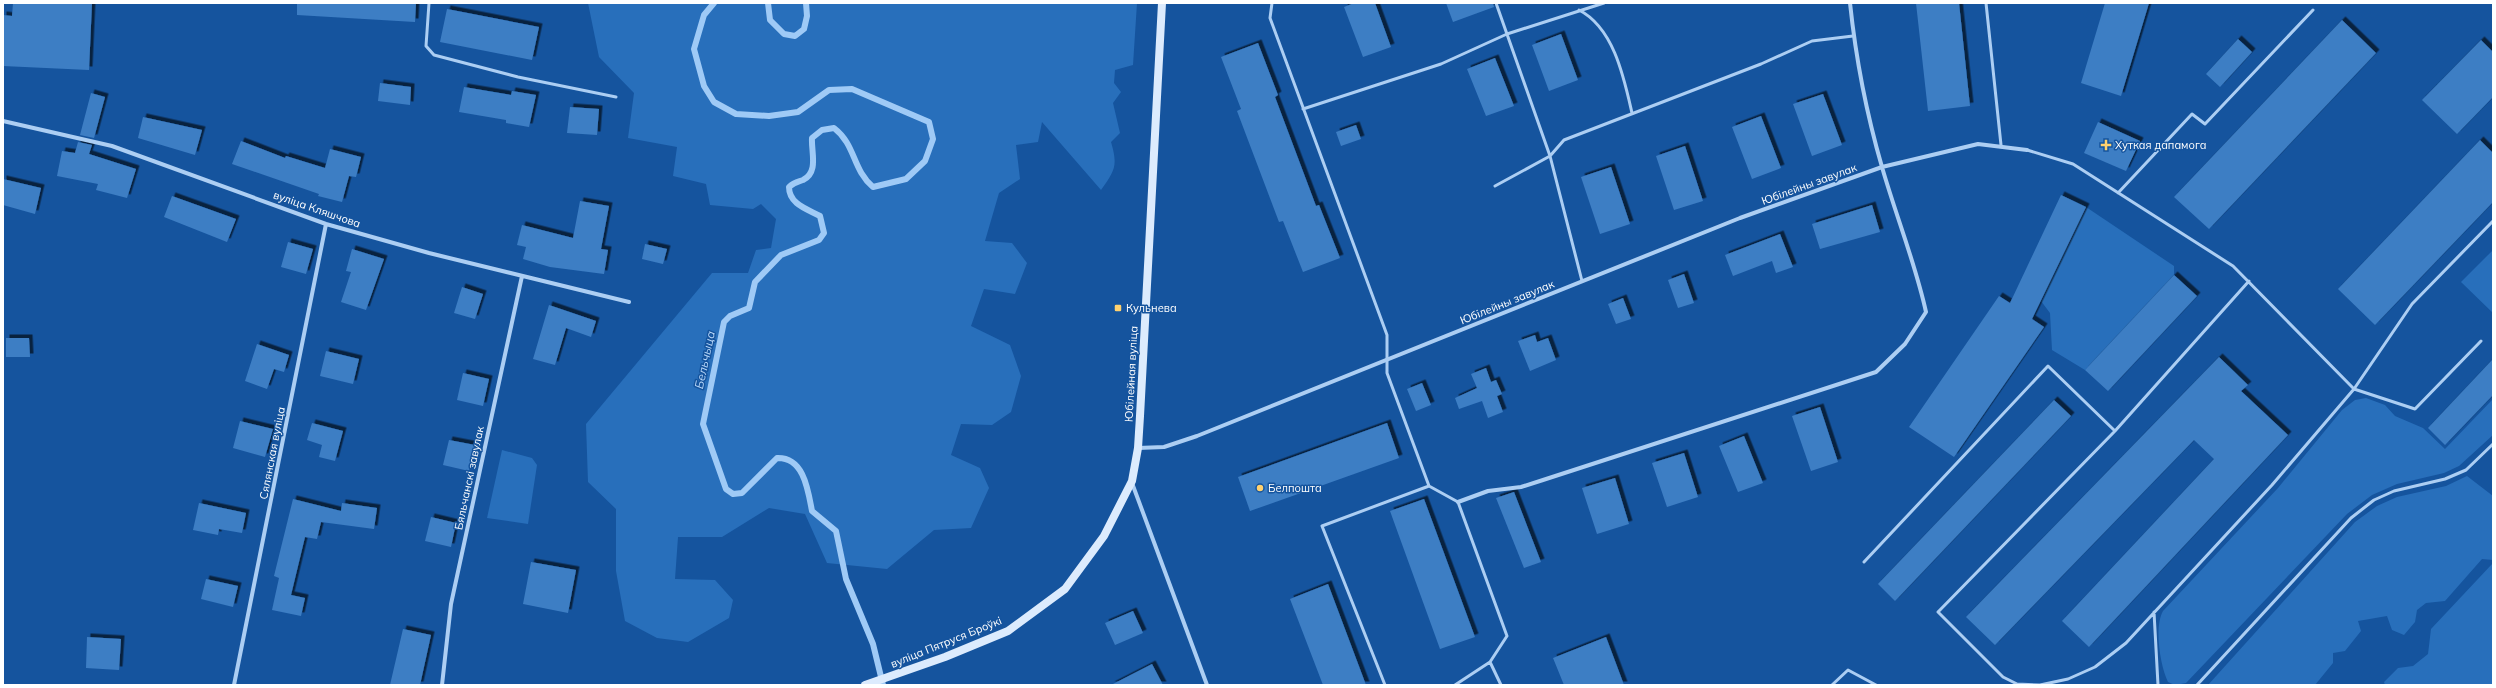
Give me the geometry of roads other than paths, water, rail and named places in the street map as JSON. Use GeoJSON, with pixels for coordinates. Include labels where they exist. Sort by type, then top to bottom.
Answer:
{"type":"FeatureCollection","features":[{"type":"Feature","properties":{"kind":"main road","name":"Юбілейная вуліца"},"geometry":{"type":"LineString","coordinates":[[1132,482],[1138,448],[1162,3]]}},
{"type":"Feature","properties":{"kind":"main road","name":"вуліца Пятруся Броўкі"},"geometry":{"type":"LineString","coordinates":[[866,685],[945,657],[1008,630],[1065,589],[1104,536],[1132,482]]}},
{"type":"Feature","properties":{"kind":"street"},"geometry":{"type":"LineString","coordinates":[[1458,502],[1488,491],[1521,487],[1876,372],[1904,344],[1926,312],[1918,273],[1882,167],[1860,84],[1850,3]]}},
{"type":"Feature","properties":{"kind":"street","name":"вуліца Кляшчова"},"geometry":{"type":"LineString","coordinates":[[3,121],[112,146],[326,224],[429,253],[629,302]]}},
{"type":"Feature","properties":{"kind":"street","name":"Юбілейны завулак"},"geometry":{"type":"LineString","coordinates":[[1138,448],[1164,447],[1197,436],[1740,218],[1882,167],[1978,144],[2001,145],[2027,150]]}},
{"type":"Feature","properties":{"kind":"street","name":"Сялянская вуліца"},"geometry":{"type":"LineString","coordinates":[[234,685],[326,224]]}},
{"type":"Feature","properties":{"kind":"street","name":"Бяльчанскі завулак"},"geometry":{"type":"LineString","coordinates":[[442,685],[451,604],[522,276]]}},
{"type":"Feature","properties":{"kind":"street"},"geometry":{"type":"LineString","coordinates":[[1132,482],[1207,685]]}},
{"type":"Feature","properties":{"kind":"lane"},"geometry":{"type":"LineString","coordinates":[[430,3],[426,46],[434,55],[518,77],[616,97]]}},
{"type":"Feature","properties":{"kind":"lane"},"geometry":{"type":"LineString","coordinates":[[1272,3],[1270,18],[1387,335],[1387,373],[1429,486],[1458,502],[1507,636],[1490,662],[1455,685]]}},
{"type":"Feature","properties":{"kind":"lane"},"geometry":{"type":"LineString","coordinates":[[1496,3],[1550,156],[1582,281]]}},
{"type":"Feature","properties":{"kind":"lane"},"geometry":{"type":"LineString","coordinates":[[1303,109],[1441,64],[1507,34],[1604,3]]}},
{"type":"Feature","properties":{"kind":"lane"},"geometry":{"type":"LineString","coordinates":[[1986,3],[2001,145]]}},
{"type":"Feature","properties":{"kind":"lane"},"geometry":{"type":"LineString","coordinates":[[1579,10],[1591,16],[1608,42],[1622,69],[1632,113]]}},
{"type":"Feature","properties":{"kind":"lane"},"geometry":{"type":"LineString","coordinates":[[2118,193],[2192,114],[2205,124],[2313,10]]}},
{"type":"Feature","properties":{"kind":"lane"},"geometry":{"type":"LineString","coordinates":[[1495,186],[1550,156],[1564,140],[1761,64],[1812,41],[1854,36]]}},
{"type":"Feature","properties":{"kind":"lane"},"geometry":{"type":"LineString","coordinates":[[2027,150],[2073,164],[2232,266],[2250,281],[2354,389],[2415,409],[2481,341]]}},
{"type":"Feature","properties":{"kind":"lane"},"geometry":{"type":"LineString","coordinates":[[2250,281],[2115,430],[1938,612],[2003,677],[2017,684],[2040,685],[2068,680],[2094,667],[2126,643],[2272,485],[2354,389],[2412,304],[2493,221]]}},
{"type":"Feature","properties":{"kind":"lane"},"geometry":{"type":"LineString","coordinates":[[1864,562],[2048,366],[2115,430]]}},
{"type":"Feature","properties":{"kind":"lane"},"geometry":{"type":"LineString","coordinates":[[2197,685],[2351,518],[2374,500],[2394,491],[2446,479],[2466,470],[2493,444]]}},
{"type":"Feature","properties":{"kind":"lane"},"geometry":{"type":"LineString","coordinates":[[1385,685],[1322,526],[1429,486]]}},
{"type":"Feature","properties":{"kind":"lane"},"geometry":{"type":"LineString","coordinates":[[2154,612],[2158,685]]}},
{"type":"Feature","properties":{"kind":"lane"},"geometry":{"type":"LineString","coordinates":[[1490,662],[1501,685]]}},
{"type":"Feature","properties":{"kind":"lane"},"geometry":{"type":"LineString","coordinates":[[1832,685],[1848,670],[1876,685]]}},
{"type":"Feature","properties":{"kind":"waterway","name":"Бельчыца"},"geometry":{"type":"LineString","coordinates":[[714,3],[704,15],[694,49],[704,86],[714,102],[736,114],[769,116],[798,112],[829,90],[852,89],[929,122],[933,139],[925,161],[906,179],[873,187],[861,173],[846,142],[834,128],[822,130],[812,138],[813,167],[811,172],[803,180],[794,183],[789,187],[790,193],[795,202],[820,216],[824,233],[819,240],[781,255],[755,282],[749,308],[730,316],[724,322],[703,424],[726,489],[733,494],[742,493],[777,458],[786,459],[799,469],[809,494],[812,511],[836,531],[846,579],[873,644],[883,685]]}},
{"type":"Feature","properties":{"kind":"waterway","name":"Бельчыца"},"geometry":{"type":"LineString","coordinates":[[768,3],[770,20],[784,34],[795,36],[804,29],[807,16],[806,3]]}},
{"type":"Feature","properties":{"kind":"place","name":"Хуткая дапамога"},"geometry":{"type":"Point","coordinates":[2106,145]}},
{"type":"Feature","properties":{"kind":"place","name":"Кульнева"},"geometry":{"type":"Point","coordinates":[1118,308]}},
{"type":"Feature","properties":{"kind":"place","name":"Белпошта"},"geometry":{"type":"Point","coordinates":[1260,488]}}]}
